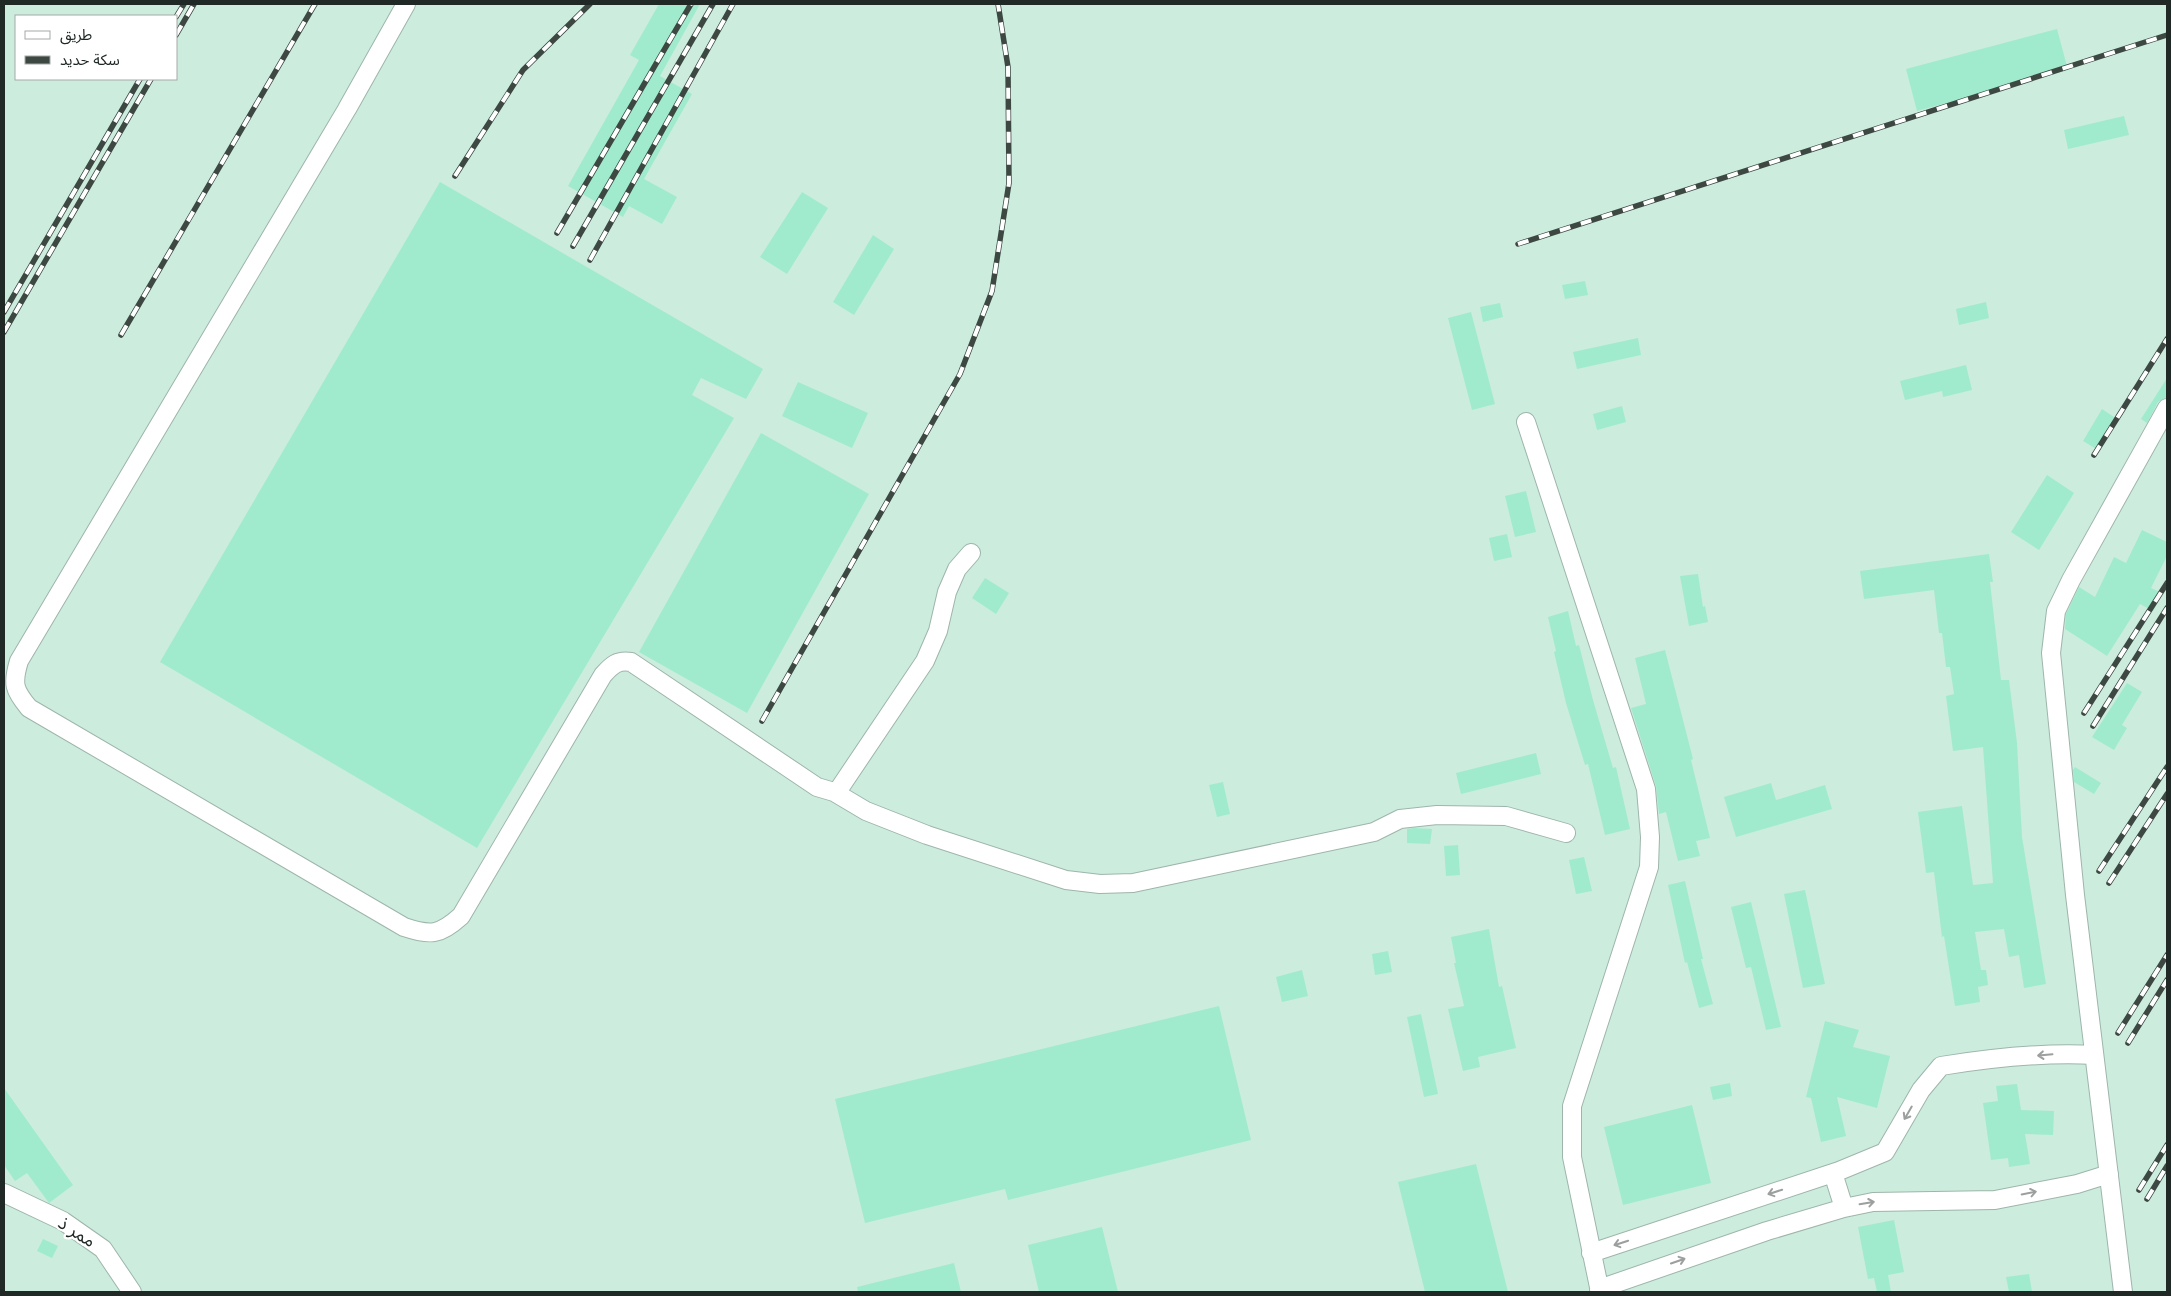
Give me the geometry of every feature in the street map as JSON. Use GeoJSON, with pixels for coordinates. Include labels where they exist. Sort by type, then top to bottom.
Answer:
{"type":"FeatureCollection","features":[{"type":"Feature","properties":{"kind":"street"},"geometry":{"type":"LineString","coordinates":[[406,4],[342,117],[19,661],[13,678],[17,694],[29,708],[396,922],[422,933],[445,930],[461,916],[603,675],[615,662],[631,662],[817,787],[834,792],[866,811],[928,835],[1066,880],[1100,884],[1133,883],[1374,832],[1400,819],[1437,815],[1506,816],[1566,833]]}},
{"type":"Feature","properties":{"kind":"street"},"geometry":{"type":"LineString","coordinates":[[2123,1292],[2071,857],[2050,653],[2056,611],[2071,580],[2167,408]]}},
{"type":"Feature","properties":{"kind":"street"},"geometry":{"type":"LineString","coordinates":[[1526,422],[1646,789],[1650,837],[1649,867],[1572,1106],[1572,1156],[1599,1290],[1767,1231],[1844,1208],[1873,1202],[1995,1200],[2077,1184],[2109,1174]]}},
{"type":"Feature","properties":{"kind":"street"},"geometry":{"type":"LineString","coordinates":[[834,792],[840,789],[926,661],[938,631],[947,592],[958,569],[971,553]]}},
{"type":"Feature","properties":{"kind":"street"},"geometry":{"type":"LineString","coordinates":[[1591,1253],[1833,1173],[1885,1152],[1921,1090],[1941,1066],[2068,1053],[2094,1054]]}},
{"type":"Feature","properties":{"kind":"street"},"geometry":{"type":"LineString","coordinates":[[1833,1173],[1844,1208]]}},
{"type":"Feature","properties":{"kind":"street","name":"ممر ذ"},"geometry":{"type":"LineString","coordinates":[[4,1193],[63,1221],[103,1249],[132,1292]]}},
{"type":"Feature","properties":{"kind":"shaded area"},"geometry":{"type":"Polygon","coordinates":[[[4,4],[2167,4],[2167,1292],[4,1292],[4,4]]]}},
{"type":"Feature","properties":{"kind":"building"},"geometry":{"type":"Polygon","coordinates":[[[659,4],[700,4],[660,76],[692,94],[644,179],[677,197],[662,224],[629,206],[623,217],[568,186],[639,60],[630,55],[659,4]]]}},
{"type":"Feature","properties":{"kind":"building"},"geometry":{"type":"Polygon","coordinates":[[[2057,29],[2068,70],[1917,111],[1906,69],[2057,29]]]}},
{"type":"Feature","properties":{"kind":"building"},"geometry":{"type":"Polygon","coordinates":[[[2124,116],[2129,135],[2068,149],[2064,130],[2124,116]]]}},
{"type":"Feature","properties":{"kind":"building"},"geometry":{"type":"Polygon","coordinates":[[[440,182],[763,369],[746,399],[701,378],[692,395],[734,418],[477,848],[160,662],[440,182]]]}},
{"type":"Feature","properties":{"kind":"building"},"geometry":{"type":"Polygon","coordinates":[[[802,192],[828,208],[787,274],[760,257],[802,192]]]}},
{"type":"Feature","properties":{"kind":"building"},"geometry":{"type":"Polygon","coordinates":[[[873,235],[894,249],[854,315],[833,302],[873,235]]]}},
{"type":"Feature","properties":{"kind":"building"},"geometry":{"type":"Polygon","coordinates":[[[1585,281],[1588,295],[1565,299],[1562,285],[1585,281]]]}},
{"type":"Feature","properties":{"kind":"building"},"geometry":{"type":"Polygon","coordinates":[[[1986,302],[1989,318],[1959,325],[1956,309],[1986,302]]]}},
{"type":"Feature","properties":{"kind":"building"},"geometry":{"type":"Polygon","coordinates":[[[1500,303],[1503,317],[1483,322],[1480,307],[1500,303]]]}},
{"type":"Feature","properties":{"kind":"building"},"geometry":{"type":"Polygon","coordinates":[[[1471,312],[1495,404],[1472,410],[1448,318],[1471,312]]]}},
{"type":"Feature","properties":{"kind":"building"},"geometry":{"type":"Polygon","coordinates":[[[1638,338],[1641,355],[1577,369],[1573,352],[1638,338]]]}},
{"type":"Feature","properties":{"kind":"building"},"geometry":{"type":"Polygon","coordinates":[[[1966,365],[1972,390],[1943,397],[1942,391],[1905,400],[1900,381],[1966,365]]]}},
{"type":"Feature","properties":{"kind":"building"},"geometry":{"type":"Polygon","coordinates":[[[2167,378],[2167,397],[2158,402],[2147,423],[2141,419],[2167,378]]]}},
{"type":"Feature","properties":{"kind":"building"},"geometry":{"type":"Polygon","coordinates":[[[798,382],[868,413],[852,448],[782,416],[798,382]]]}},
{"type":"Feature","properties":{"kind":"building"},"geometry":{"type":"Polygon","coordinates":[[[1622,406],[1626,422],[1597,430],[1593,414],[1622,406]]]}},
{"type":"Feature","properties":{"kind":"building"},"geometry":{"type":"Polygon","coordinates":[[[2102,409],[2117,419],[2098,450],[2083,441],[2102,409]]]}},
{"type":"Feature","properties":{"kind":"building"},"geometry":{"type":"Polygon","coordinates":[[[761,433],[869,494],[747,713],[639,652],[761,433]]]}},
{"type":"Feature","properties":{"kind":"building"},"geometry":{"type":"Polygon","coordinates":[[[2047,475],[2074,493],[2039,550],[2011,532],[2047,475]]]}},
{"type":"Feature","properties":{"kind":"building"},"geometry":{"type":"Polygon","coordinates":[[[1526,491],[1536,532],[1515,537],[1505,496],[1526,491]]]}},
{"type":"Feature","properties":{"kind":"building"},"geometry":{"type":"Polygon","coordinates":[[[2142,530],[2167,542],[2167,556],[2151,588],[2162,593],[2153,611],[2140,604],[2107,656],[2065,629],[2066,614],[2079,587],[2095,597],[2114,557],[2126,563],[2142,530]]]}},
{"type":"Feature","properties":{"kind":"building"},"geometry":{"type":"Polygon","coordinates":[[[1507,534],[1512,557],[1494,561],[1489,538],[1507,534]]]}},
{"type":"Feature","properties":{"kind":"building"},"geometry":{"type":"Polygon","coordinates":[[[1989,554],[1993,582],[1990,582],[2001,680],[2009,680],[2017,743],[2022,837],[2046,984],[2024,988],[2019,955],[2009,957],[2004,929],[1975,932],[1981,970],[1986,970],[1988,985],[1978,987],[1980,1002],[1955,1006],[1944,936],[1942,937],[1934,872],[1926,873],[1918,812],[1962,806],[1973,885],[1993,883],[1983,747],[1953,751],[1946,696],[1954,694],[1950,667],[1946,667],[1942,633],[1939,633],[1934,590],[1864,599],[1860,571],[1989,554]]]}},
{"type":"Feature","properties":{"kind":"building"},"geometry":{"type":"Polygon","coordinates":[[[1698,574],[1703,607],[1705,606],[1708,622],[1689,626],[1680,576],[1698,574]]]}},
{"type":"Feature","properties":{"kind":"building"},"geometry":{"type":"Polygon","coordinates":[[[985,578],[1009,593],[996,614],[972,598],[985,578]]]}},
{"type":"Feature","properties":{"kind":"building"},"geometry":{"type":"Polygon","coordinates":[[[1568,611],[1576,646],[1579,645],[1613,768],[1616,767],[1630,829],[1605,835],[1588,764],[1585,765],[1566,703],[1548,617],[1568,611]]]}},
{"type":"Feature","properties":{"kind":"building"},"geometry":{"type":"Polygon","coordinates":[[[1665,650],[1693,759],[1691,760],[1710,838],[1696,841],[1700,856],[1678,861],[1666,812],[1659,814],[1656,786],[1631,708],[1646,704],[1635,658],[1665,650]]]}},
{"type":"Feature","properties":{"kind":"building"},"geometry":{"type":"Polygon","coordinates":[[[2127,683],[2142,692],[2122,725],[2127,728],[2114,750],[2092,737],[2127,683]]]}},
{"type":"Feature","properties":{"kind":"building"},"geometry":{"type":"Polygon","coordinates":[[[1536,753],[1541,774],[1461,794],[1456,773],[1536,753]]]}},
{"type":"Feature","properties":{"kind":"building"},"geometry":{"type":"Polygon","coordinates":[[[2075,767],[2101,783],[2094,794],[2074,782],[2073,770],[2075,767]]]}},
{"type":"Feature","properties":{"kind":"building"},"geometry":{"type":"Polygon","coordinates":[[[1223,782],[1230,814],[1217,817],[1209,785],[1223,782]]]}},
{"type":"Feature","properties":{"kind":"building"},"geometry":{"type":"Polygon","coordinates":[[[1771,783],[1776,800],[1825,785],[1832,809],[1736,837],[1724,797],[1771,783]]]}},
{"type":"Feature","properties":{"kind":"building"},"geometry":{"type":"Polygon","coordinates":[[[1407,829],[1432,829],[1430,844],[1407,843],[1407,829]]]}},
{"type":"Feature","properties":{"kind":"building"},"geometry":{"type":"Polygon","coordinates":[[[1458,845],[1460,875],[1446,876],[1444,846],[1458,845]]]}},
{"type":"Feature","properties":{"kind":"building"},"geometry":{"type":"Polygon","coordinates":[[[1584,857],[1592,891],[1576,894],[1569,860],[1584,857]]]}},
{"type":"Feature","properties":{"kind":"building"},"geometry":{"type":"Polygon","coordinates":[[[1685,881],[1703,959],[1701,959],[1713,1004],[1699,1008],[1687,962],[1685,963],[1668,885],[1685,881]]]}},
{"type":"Feature","properties":{"kind":"building"},"geometry":{"type":"Polygon","coordinates":[[[1805,890],[1825,984],[1803,988],[1784,894],[1805,890]]]}},
{"type":"Feature","properties":{"kind":"building"},"geometry":{"type":"Polygon","coordinates":[[[1751,902],[1781,1027],[1766,1030],[1751,967],[1746,968],[1731,907],[1751,902]]]}},
{"type":"Feature","properties":{"kind":"building"},"geometry":{"type":"Polygon","coordinates":[[[1489,929],[1499,987],[1502,986],[1516,1048],[1478,1057],[1480,1067],[1463,1071],[1448,1009],[1464,1006],[1454,963],[1456,963],[1451,937],[1489,929]]]}},
{"type":"Feature","properties":{"kind":"building"},"geometry":{"type":"Polygon","coordinates":[[[1388,951],[1392,972],[1375,975],[1372,954],[1388,951]]]}},
{"type":"Feature","properties":{"kind":"building"},"geometry":{"type":"Polygon","coordinates":[[[1302,970],[1308,996],[1282,1002],[1276,977],[1302,970]]]}},
{"type":"Feature","properties":{"kind":"building"},"geometry":{"type":"Polygon","coordinates":[[[1219,1006],[1251,1140],[1008,1200],[1005,1189],[865,1223],[835,1099],[1219,1006]]]}},
{"type":"Feature","properties":{"kind":"building"},"geometry":{"type":"Polygon","coordinates":[[[1421,1014],[1438,1094],[1424,1097],[1407,1017],[1421,1014]]]}},
{"type":"Feature","properties":{"kind":"building"},"geometry":{"type":"Polygon","coordinates":[[[1825,1021],[1859,1030],[1853,1047],[1890,1056],[1877,1108],[1837,1097],[1846,1136],[1821,1142],[1811,1098],[1806,1097],[1825,1021]]]}},
{"type":"Feature","properties":{"kind":"building"},"geometry":{"type":"Polygon","coordinates":[[[1730,1083],[1732,1096],[1713,1100],[1710,1087],[1730,1083]]]}},
{"type":"Feature","properties":{"kind":"building"},"geometry":{"type":"Polygon","coordinates":[[[2017,1084],[2021,1110],[2054,1111],[2053,1135],[2025,1134],[2030,1164],[2009,1167],[2008,1158],[1991,1160],[1983,1103],[1998,1101],[1996,1086],[2017,1084]]]}},
{"type":"Feature","properties":{"kind":"building"},"geometry":{"type":"Polygon","coordinates":[[[4,1088],[73,1185],[49,1203],[27,1173],[15,1181],[4,1165],[4,1088]]]}},
{"type":"Feature","properties":{"kind":"building"},"geometry":{"type":"Polygon","coordinates":[[[1692,1105],[1711,1183],[1623,1205],[1604,1127],[1692,1105]]]}},
{"type":"Feature","properties":{"kind":"building"},"geometry":{"type":"Polygon","coordinates":[[[1476,1164],[1508,1292],[1425,1292],[1398,1182],[1476,1164]]]}},
{"type":"Feature","properties":{"kind":"building"},"geometry":{"type":"Polygon","coordinates":[[[1894,1220],[1904,1272],[1888,1275],[1891,1292],[1877,1292],[1874,1278],[1868,1279],[1858,1227],[1894,1220]]]}},
{"type":"Feature","properties":{"kind":"building"},"geometry":{"type":"Polygon","coordinates":[[[1102,1227],[1118,1292],[1039,1292],[1028,1245],[1102,1227]]]}},
{"type":"Feature","properties":{"kind":"building"},"geometry":{"type":"Polygon","coordinates":[[[43,1239],[58,1246],[52,1258],[37,1251],[43,1239]]]}},
{"type":"Feature","properties":{"kind":"building"},"geometry":{"type":"Polygon","coordinates":[[[954,1263],[961,1292],[858,1292],[857,1287],[954,1263]]]}},
{"type":"Feature","properties":{"kind":"building"},"geometry":{"type":"Polygon","coordinates":[[[2029,1274],[2032,1292],[2009,1292],[2006,1277],[2029,1274]]]}},
{"type":"Feature","properties":{"kind":"railway"},"geometry":{"type":"LineString","coordinates":[[177,15],[184,4]]}},
{"type":"Feature","properties":{"kind":"railway"},"geometry":{"type":"LineString","coordinates":[[178,32],[194,4]]}},
{"type":"Feature","properties":{"kind":"railway"},"geometry":{"type":"LineString","coordinates":[[121,335],[315,4]]}},
{"type":"Feature","properties":{"kind":"railway"},"geometry":{"type":"LineString","coordinates":[[455,176],[523,70],[590,4]]}},
{"type":"Feature","properties":{"kind":"railway"},"geometry":{"type":"LineString","coordinates":[[557,233],[691,4]]}},
{"type":"Feature","properties":{"kind":"railway"},"geometry":{"type":"LineString","coordinates":[[573,246],[713,4]]}},
{"type":"Feature","properties":{"kind":"railway"},"geometry":{"type":"LineString","coordinates":[[590,260],[733,4]]}},
{"type":"Feature","properties":{"kind":"railway"},"geometry":{"type":"LineString","coordinates":[[762,721],[960,374],[992,291],[1009,183],[1008,67],[998,4]]}},
{"type":"Feature","properties":{"kind":"railway"},"geometry":{"type":"LineString","coordinates":[[1518,244],[2167,35]]}},
{"type":"Feature","properties":{"kind":"railway"},"geometry":{"type":"LineString","coordinates":[[4,312],[139,80]]}},
{"type":"Feature","properties":{"kind":"railway"},"geometry":{"type":"LineString","coordinates":[[4,332],[150,80]]}},
{"type":"Feature","properties":{"kind":"railway"},"geometry":{"type":"LineString","coordinates":[[2094,455],[2167,339]]}},
{"type":"Feature","properties":{"kind":"railway"},"geometry":{"type":"LineString","coordinates":[[2084,713],[2167,583]]}},
{"type":"Feature","properties":{"kind":"railway"},"geometry":{"type":"LineString","coordinates":[[2093,726],[2167,608]]}},
{"type":"Feature","properties":{"kind":"railway"},"geometry":{"type":"LineString","coordinates":[[2099,871],[2167,767]]}},
{"type":"Feature","properties":{"kind":"railway"},"geometry":{"type":"LineString","coordinates":[[2109,883],[2167,794]]}},
{"type":"Feature","properties":{"kind":"railway"},"geometry":{"type":"LineString","coordinates":[[2118,1033],[2167,955]]}},
{"type":"Feature","properties":{"kind":"railway"},"geometry":{"type":"LineString","coordinates":[[2128,1043],[2167,980]]}},
{"type":"Feature","properties":{"kind":"railway"},"geometry":{"type":"LineString","coordinates":[[2139,1190],[2167,1145]]}},
{"type":"Feature","properties":{"kind":"railway"},"geometry":{"type":"LineString","coordinates":[[2147,1199],[2167,1166]]}}]}
